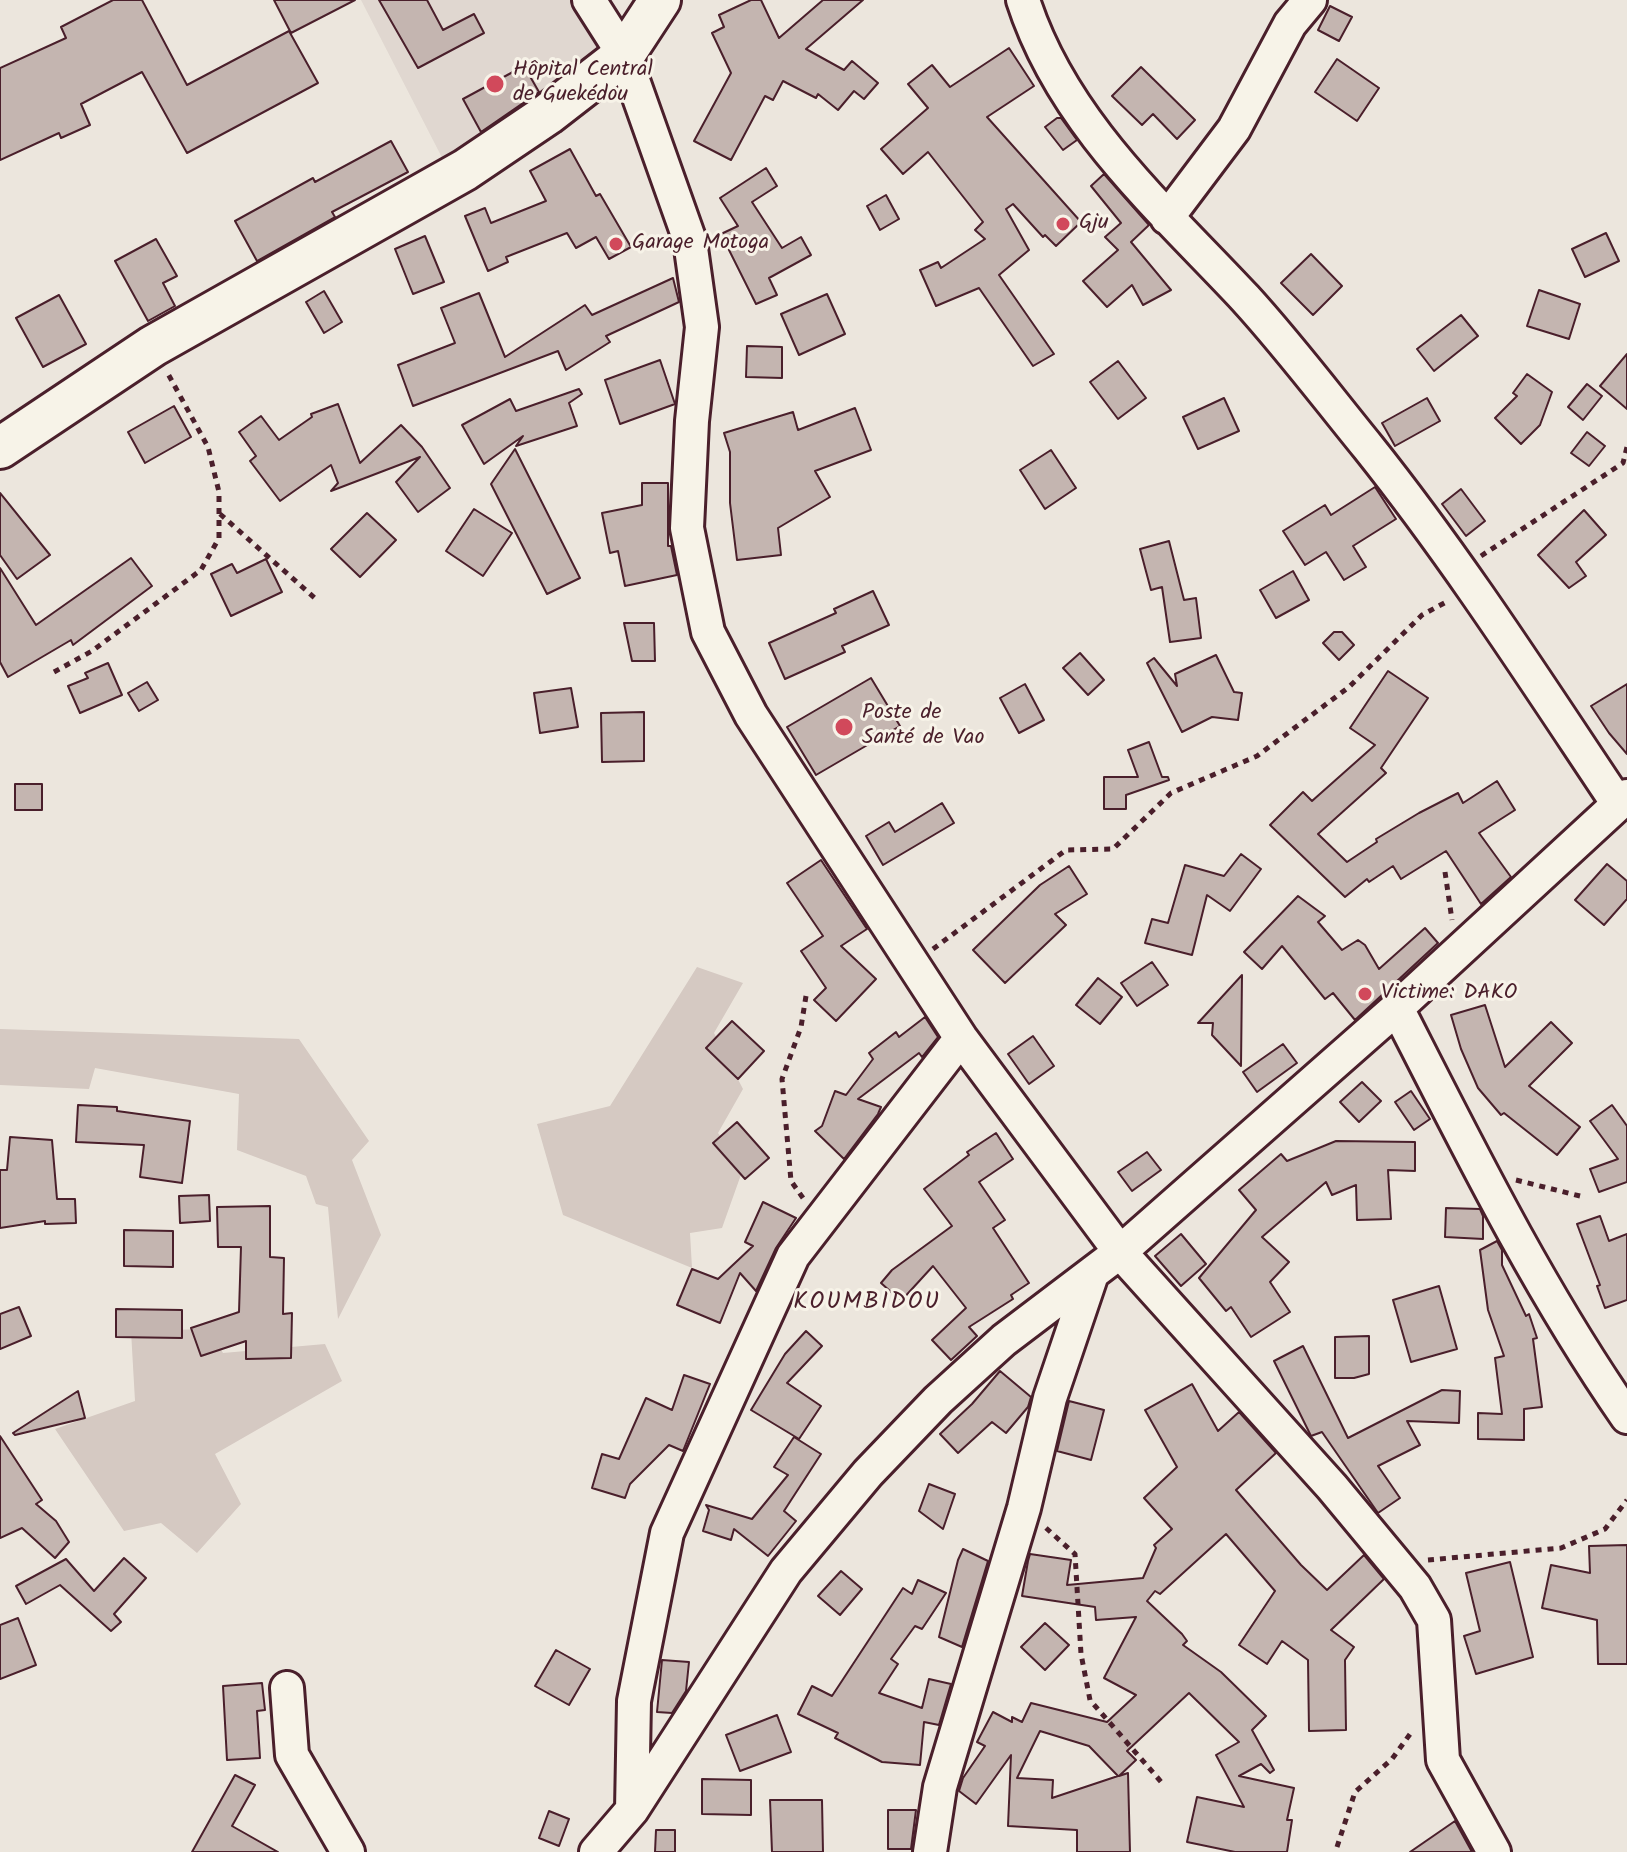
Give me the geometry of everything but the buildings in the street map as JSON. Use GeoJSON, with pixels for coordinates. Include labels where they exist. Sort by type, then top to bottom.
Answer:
{"type":"FeatureCollection","features":[{"type":"Feature","properties":{"kind":"main road"},"geometry":{"type":"LineString","coordinates":[[0,448],[153,346],[465,170],[548,114],[624,55],[660,0]]}},
{"type":"Feature","properties":{"kind":"street"},"geometry":{"type":"LineString","coordinates":[[589,0],[624,55],[690,241],[702,327],[692,421],[687,528],[708,632],[751,715],[961,1038],[1120,1252],[1321,1475],[1415,1587],[1434,1620],[1443,1760],[1494,1852]]}},
{"type":"Feature","properties":{"kind":"street"},"geometry":{"type":"LineString","coordinates":[[596,1852],[632,1810],[786,1571],[868,1473],[938,1400],[1004,1340],[1120,1252],[1397,1008],[1622,800],[1466,578],[1370,450],[1246,300],[1167,218],[1087,124],[1054,69],[1023,0]]}},
{"type":"Feature","properties":{"kind":"street"},"geometry":{"type":"LineString","coordinates":[[1167,218],[1234,129],[1290,24],[1310,0]]}},
{"type":"Feature","properties":{"kind":"street"},"geometry":{"type":"LineString","coordinates":[[1397,1008],[1480,1171],[1591,1365],[1627,1417]]}},
{"type":"Feature","properties":{"kind":"street"},"geometry":{"type":"LineString","coordinates":[[632,1810],[634,1701],[667,1533],[793,1256],[961,1038]]}},
{"type":"Feature","properties":{"kind":"street"},"geometry":{"type":"LineString","coordinates":[[930,1852],[940,1787],[1024,1508],[1050,1398],[1092,1274]]}},
{"type":"Feature","properties":{"kind":"street"},"geometry":{"type":"LineString","coordinates":[[287,1688],[292,1755],[348,1852]]}},
{"type":"Feature","properties":{"kind":"path"},"geometry":{"type":"LineString","coordinates":[[54,672],[92,651],[201,570],[219,538],[219,492],[208,447],[153,346]]}},
{"type":"Feature","properties":{"kind":"path"},"geometry":{"type":"LineString","coordinates":[[913,964],[1066,850],[1113,849],[1171,793],[1257,756],[1349,687],[1422,615],[1466,578],[1623,463],[1627,447]]}},
{"type":"Feature","properties":{"kind":"path"},"geometry":{"type":"LineString","coordinates":[[219,513],[317,600]]}},
{"type":"Feature","properties":{"kind":"path"},"geometry":{"type":"LineString","coordinates":[[1445,872],[1457,952]]}},
{"type":"Feature","properties":{"kind":"path"},"geometry":{"type":"LineString","coordinates":[[806,996],[801,1027],[782,1079],[791,1181],[818,1223]]}},
{"type":"Feature","properties":{"kind":"path"},"geometry":{"type":"LineString","coordinates":[[1480,1171],[1584,1197]]}},
{"type":"Feature","properties":{"kind":"path"},"geometry":{"type":"LineString","coordinates":[[1396,1563],[1561,1548],[1605,1529],[1627,1500]]}},
{"type":"Feature","properties":{"kind":"path"},"geometry":{"type":"LineString","coordinates":[[1024,1508],[1075,1554],[1081,1654],[1090,1700],[1163,1784]]}},
{"type":"Feature","properties":{"kind":"path"},"geometry":{"type":"LineString","coordinates":[[1337,1847],[1355,1792],[1392,1759],[1439,1693]]}},
{"type":"Feature","properties":{"kind":"shaded area","name":"Hôpital Central de Guekédou"},"geometry":{"type":"Polygon","coordinates":[[[361,0],[589,0],[624,55],[452,177],[361,0]]]}},
{"type":"Feature","properties":{"kind":"shaded area"},"geometry":{"type":"Polygon","coordinates":[[[697,967],[743,983],[714,1033],[743,1089],[718,1133],[743,1169],[722,1228],[690,1233],[692,1268],[563,1215],[537,1124],[610,1106],[697,967]]]}},
{"type":"Feature","properties":{"kind":"shaded area"},"geometry":{"type":"Polygon","coordinates":[[[0,1029],[299,1039],[369,1141],[352,1160],[381,1235],[338,1319],[328,1207],[316,1204],[306,1176],[237,1150],[239,1094],[95,1068],[89,1089],[0,1085],[0,1029]]]}},
{"type":"Feature","properties":{"kind":"shaded area"},"geometry":{"type":"Polygon","coordinates":[[[209,1329],[223,1353],[325,1344],[342,1381],[215,1454],[241,1504],[197,1553],[161,1523],[124,1531],[55,1429],[135,1401],[131,1331],[209,1329]]]}},
{"type":"Feature","properties":{"kind":"place","name":"Hôpital Central de Guekédou"},"geometry":{"type":"Point","coordinates":[495,84]}},
{"type":"Feature","properties":{"kind":"place","name":"Gju"},"geometry":{"type":"Point","coordinates":[1063,224]}},
{"type":"Feature","properties":{"kind":"place","name":"Garage Motoga"},"geometry":{"type":"Point","coordinates":[616,244]}},
{"type":"Feature","properties":{"kind":"place","name":"Poste de Santé de Vao"},"geometry":{"type":"Point","coordinates":[844,727]}},
{"type":"Feature","properties":{"kind":"place","name":"Victime: DAKO"},"geometry":{"type":"Point","coordinates":[1365,994]}},
{"type":"Feature","properties":{"kind":"district","name":"KOUMBIDOU"},"geometry":{"type":"Point","coordinates":[867,1304]}}]}
